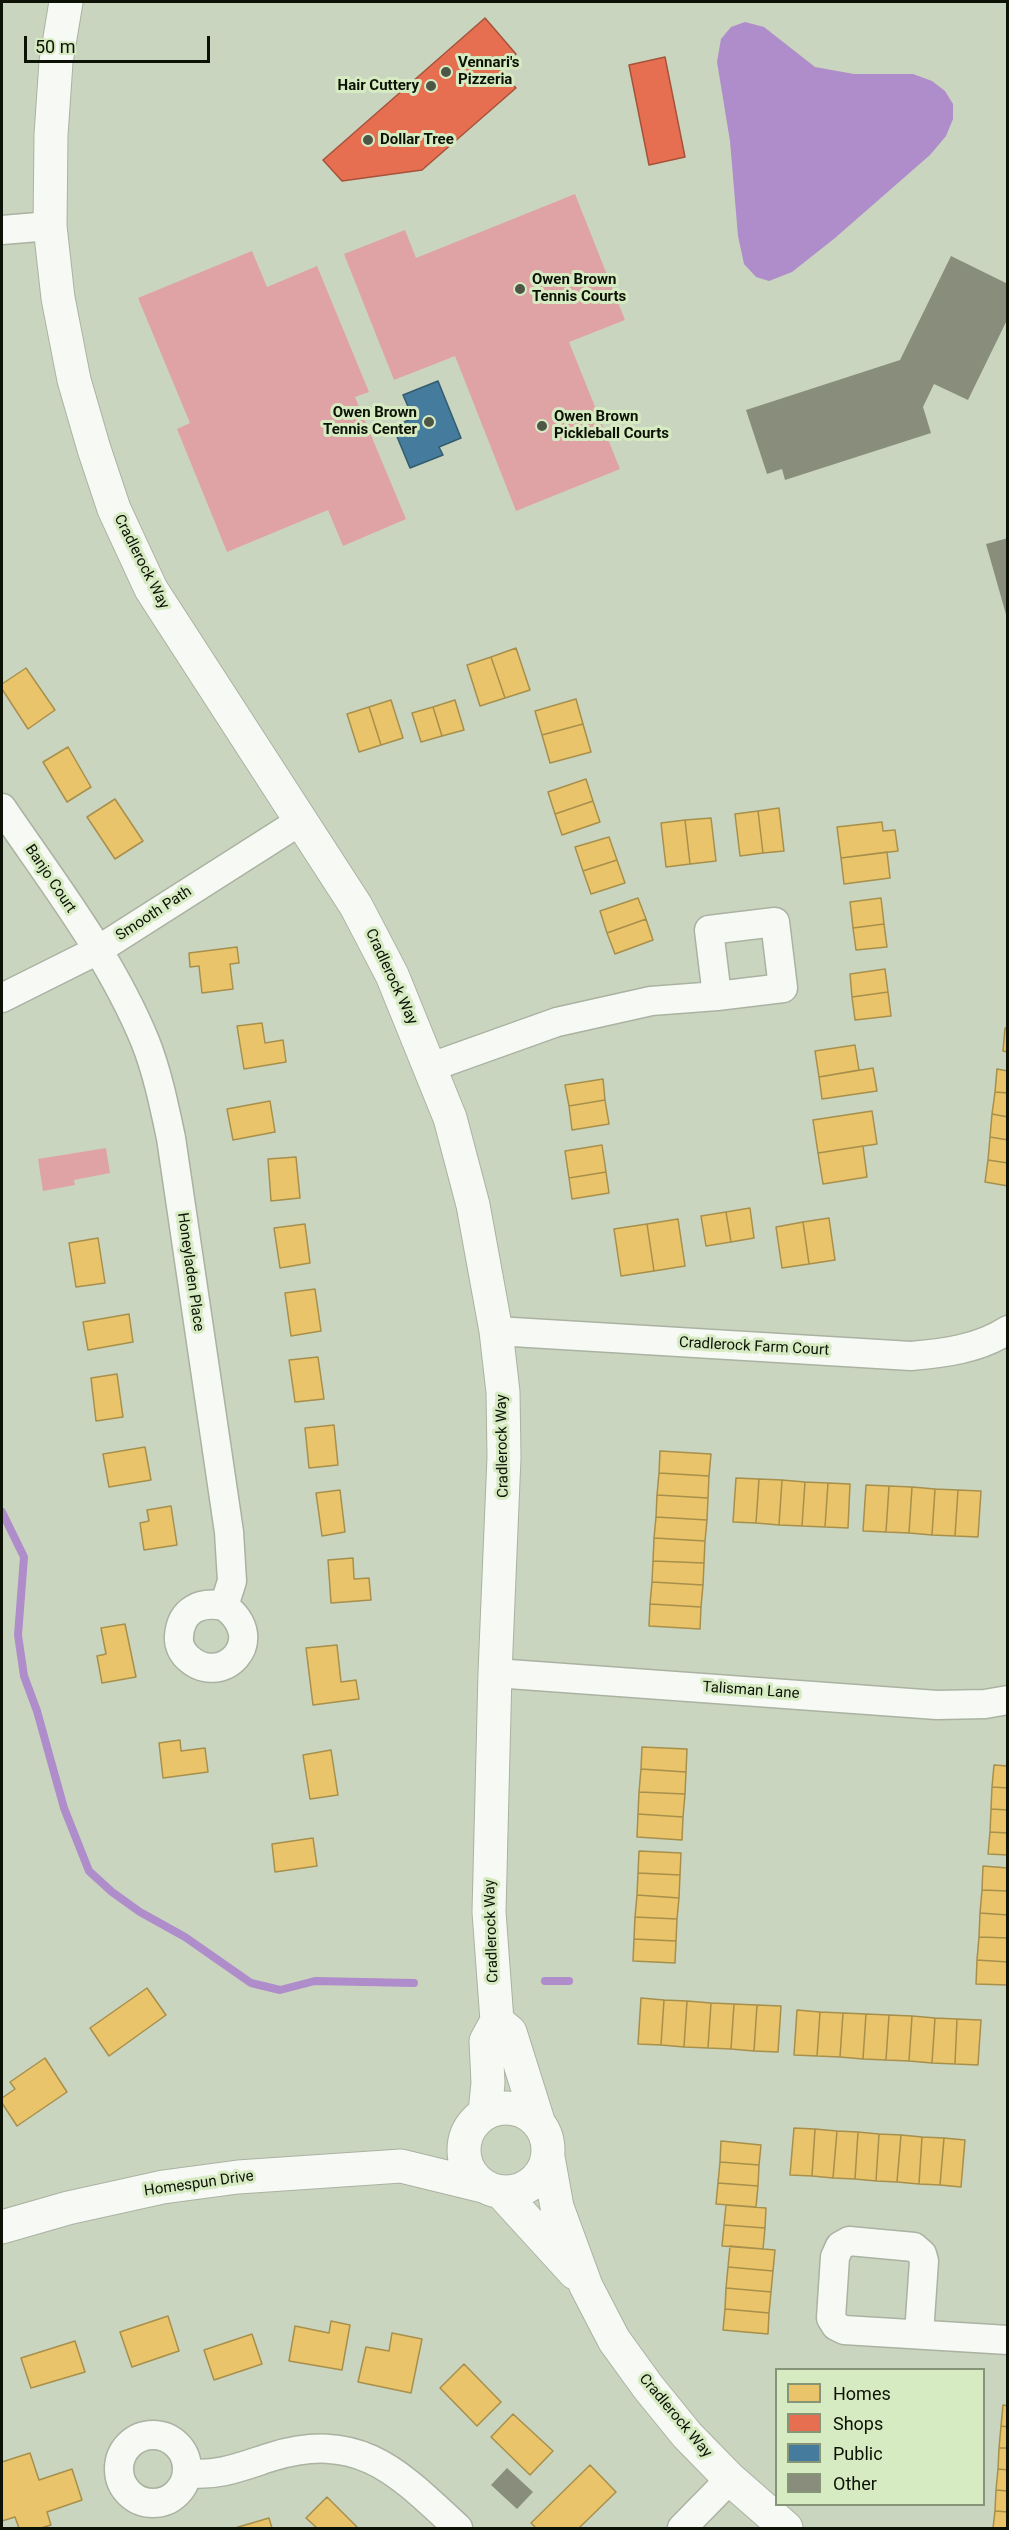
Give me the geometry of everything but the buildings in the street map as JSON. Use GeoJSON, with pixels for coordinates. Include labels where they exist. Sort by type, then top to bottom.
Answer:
{"type":"FeatureCollection","features":[{"type":"Feature","properties":{"kind":"street","name":"Cradlerock Way"},"geometry":{"type":"LineString","coordinates":[[66,2],[55,82],[51,135],[50,226],[58,298],[74,380],[114,509],[152,589],[191,653],[302,819],[361,915],[392,975],[450,1118],[473,1205],[503,1392],[504,1457],[495,1673],[489,1912],[497,2021],[486,2041],[488,2084],[485,2112]]}},
{"type":"Feature","properties":{"kind":"street"},"geometry":{"type":"LineString","coordinates":[[2,230],[50,226]]}},
{"type":"Feature","properties":{"kind":"street","name":"Banjo Court"},"geometry":{"type":"LineString","coordinates":[[2,808],[99,950]]}},
{"type":"Feature","properties":{"kind":"street","name":"Smooth Path"},"geometry":{"type":"LineString","coordinates":[[2,998],[99,950],[302,819]]}},
{"type":"Feature","properties":{"kind":"street","name":"Honeyladen Place"},"geometry":{"type":"LineString","coordinates":[[99,950],[145,1042],[171,1138],[232,1558],[232,1581],[224,1606]]}},
{"type":"Feature","properties":{"kind":"street"},"geometry":{"type":"LineString","coordinates":[[431,1067],[557,1022],[651,1000],[717,996]]}},
{"type":"Feature","properties":{"kind":"street","name":"Cradlerock Farm Court"},"geometry":{"type":"LineString","coordinates":[[495,1331],[911,1356],[945,1353],[975,1346],[1008,1330]]}},
{"type":"Feature","properties":{"kind":"street","name":"Talisman Lane"},"geometry":{"type":"LineString","coordinates":[[495,1673],[937,1705],[985,1704],[1008,1700]]}},
{"type":"Feature","properties":{"kind":"street"},"geometry":{"type":"LineString","coordinates":[[497,2021],[510,2032],[538,2121],[545,2132],[548,2157],[542,2172],[532,2184],[517,2191],[492,2189],[473,2177],[466,2165],[463,2152],[465,2139],[469,2128],[485,2112],[499,2108],[513,2108],[527,2112],[538,2121]]}},
{"type":"Feature","properties":{"kind":"street","name":"Homespun Drive"},"geometry":{"type":"LineString","coordinates":[[401,2166],[465,2139]]}},
{"type":"Feature","properties":{"kind":"street","name":"Cradlerock Way"},"geometry":{"type":"LineString","coordinates":[[548,2157],[556,2207],[586,2286],[614,2340],[687,2435],[730,2479],[786,2529]]}},
{"type":"Feature","properties":{"kind":"street","name":"Homespun Drive"},"geometry":{"type":"LineString","coordinates":[[2,2227],[68,2208],[163,2187],[238,2177],[401,2166],[492,2189]]}},
{"type":"Feature","properties":{"kind":"street","name":"Cradlerock Way"},"geometry":{"type":"LineString","coordinates":[[492,2189],[586,2286]]}},
{"type":"Feature","properties":{"kind":"street"},"geometry":{"type":"LineString","coordinates":[[919,2334],[1008,2340]]}},
{"type":"Feature","properties":{"kind":"street"},"geometry":{"type":"LineString","coordinates":[[187,2473],[204,2476],[294,2450],[342,2449],[368,2457],[391,2470],[411,2484],[458,2529]]}},
{"type":"Feature","properties":{"kind":"street"},"geometry":{"type":"LineString","coordinates":[[682,2529],[730,2479]]}},
{"type":"Feature","properties":{"kind":"shaded area"},"geometry":{"type":"Polygon","coordinates":[[[745,22],[764,27],[815,67],[854,74],[913,74],[932,81],[945,91],[953,104],[953,119],[946,136],[930,155],[835,238],[792,272],[769,281],[756,277],[744,264],[738,236],[730,141],[717,62],[721,39],[731,27],[745,22]]]}},
{"type":"Feature","properties":{"kind":"shaded area"},"geometry":{"type":"Polygon","coordinates":[[[575,194],[625,320],[569,342],[620,469],[516,511],[455,356],[394,380],[344,254],[405,230],[416,258],[575,194]]]}},
{"type":"Feature","properties":{"kind":"shaded area"},"geometry":{"type":"Polygon","coordinates":[[[252,251],[267,287],[317,266],[369,392],[355,397],[406,519],[343,546],[328,510],[227,552],[177,429],[190,423],[138,298],[252,251]]]}},
{"type":"Feature","properties":{"kind":"shaded area"},"geometry":{"type":"Polygon","coordinates":[[[106,1148],[110,1173],[74,1180],[75,1185],[43,1191],[38,1159],[106,1148]]]}},
{"type":"Feature","properties":{"kind":"waterway"},"geometry":{"type":"LineString","coordinates":[[2,1512],[24,1557],[18,1635],[24,1676],[37,1711],[64,1808],[89,1871],[112,1892],[140,1912],[185,1937],[251,1983],[280,1990],[315,1981],[414,1983]]}},
{"type":"Feature","properties":{"kind":"waterway"},"geometry":{"type":"LineString","coordinates":[[545,1981],[569,1981]]}},
{"type":"Feature","properties":{"kind":"place","name":"Vennari's Pizzeria"},"geometry":{"type":"Point","coordinates":[446,72]}},
{"type":"Feature","properties":{"kind":"place","name":"Hair Cuttery"},"geometry":{"type":"Point","coordinates":[431,86]}},
{"type":"Feature","properties":{"kind":"place","name":"Dollar Tree"},"geometry":{"type":"Point","coordinates":[368,140]}},
{"type":"Feature","properties":{"kind":"place","name":"Owen Brown Tennis Courts"},"geometry":{"type":"Point","coordinates":[520,289]}},
{"type":"Feature","properties":{"kind":"place","name":"Owen Brown Tennis Center"},"geometry":{"type":"Point","coordinates":[429,422]}},
{"type":"Feature","properties":{"kind":"place","name":"Owen Brown Pickleball Courts"},"geometry":{"type":"Point","coordinates":[542,426]}}]}
